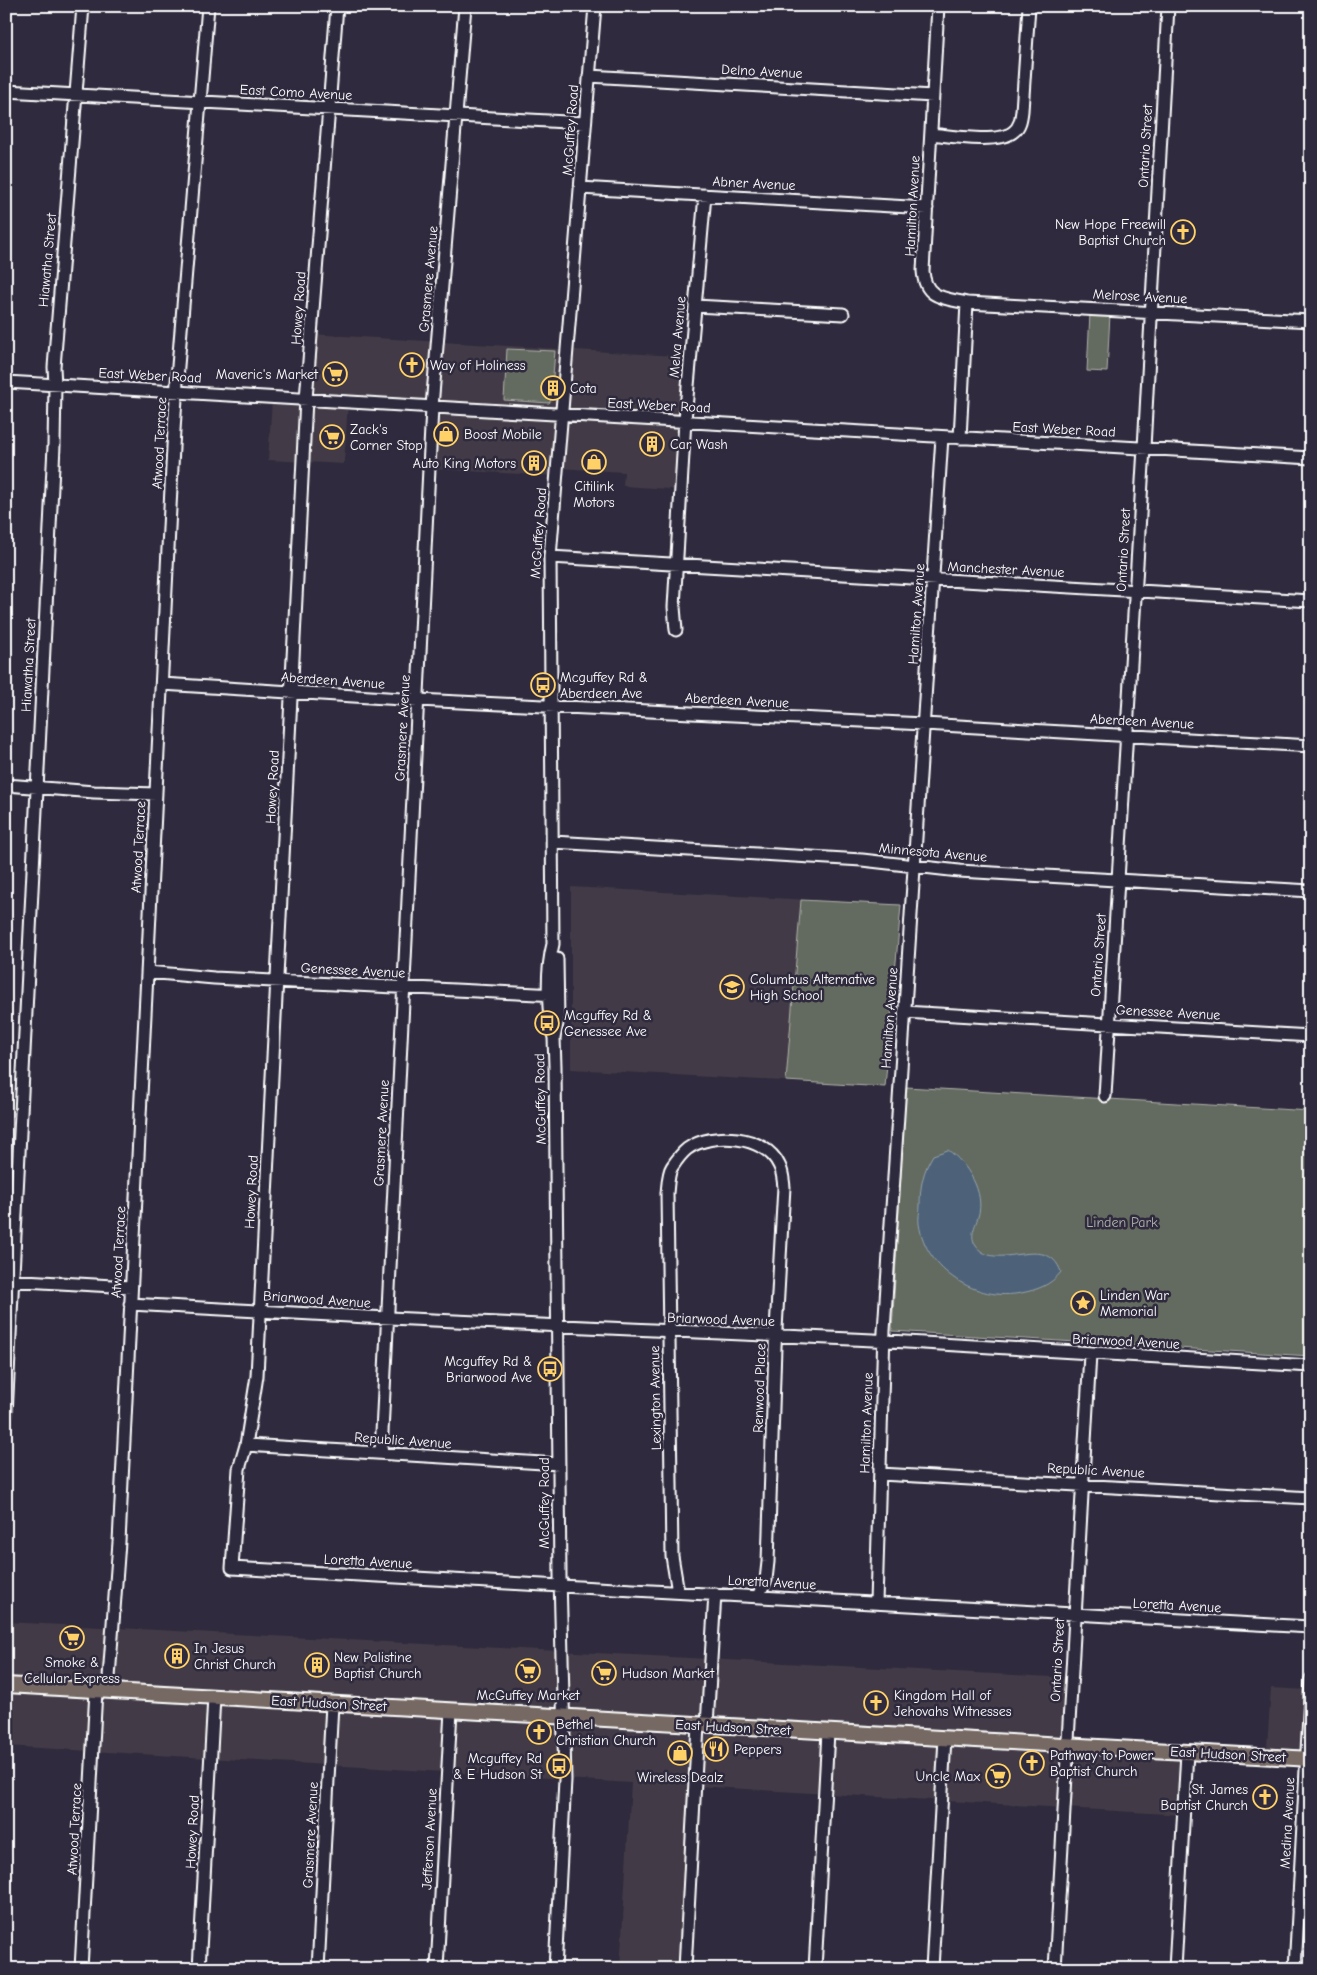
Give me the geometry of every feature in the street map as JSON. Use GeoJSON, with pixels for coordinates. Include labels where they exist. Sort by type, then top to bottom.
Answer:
{"type":"FeatureCollection","features":[{"type":"Feature","properties":{"kind":"main road","name":"East Hudson Street"},"geometry":{"type":"LineString","coordinates":[[6,1685],[1308,1759]]}},
{"type":"Feature","properties":{"kind":"street","name":"Hiawatha Street"},"geometry":{"type":"LineString","coordinates":[[6,1416],[10,1280],[54,446],[56,385],[54,367],[83,6]]}},
{"type":"Feature","properties":{"kind":"street","name":"Atwood Terrace"},"geometry":{"type":"LineString","coordinates":[[81,1969],[102,1690],[119,1542],[177,392],[208,6]]}},
{"type":"Feature","properties":{"kind":"street","name":"Howey Road"},"geometry":{"type":"LineString","coordinates":[[232,1568],[239,1469],[246,1445],[257,1376],[306,399],[337,6]]}},
{"type":"Feature","properties":{"kind":"street","name":"Grasmere Avenue"},"geometry":{"type":"LineString","coordinates":[[381,1453],[432,407],[465,6]]}},
{"type":"Feature","properties":{"kind":"street","name":"McGuffey Road"},"geometry":{"type":"LineString","coordinates":[[555,1969],[565,1780],[560,1586],[554,1038],[550,1020],[554,995],[550,956],[553,944],[553,842],[550,557],[595,6]]}},
{"type":"Feature","properties":{"kind":"street","name":"Hamilton Avenue"},"geometry":{"type":"LineString","coordinates":[[938,6],[924,281],[928,290],[936,296],[967,302]]}},
{"type":"Feature","properties":{"kind":"street"},"geometry":{"type":"LineString","coordinates":[[931,134],[992,138],[1004,137],[1014,132],[1020,122],[1022,111],[1028,6]]}},
{"type":"Feature","properties":{"kind":"street","name":"Ontario Street"},"geometry":{"type":"LineString","coordinates":[[1105,1096],[1144,448],[1168,6]]}},
{"type":"Feature","properties":{"kind":"street","name":"Delno Avenue"},"geometry":{"type":"LineString","coordinates":[[589,76],[933,96]]}},
{"type":"Feature","properties":{"kind":"street","name":"East Como Avenue"},"geometry":{"type":"LineString","coordinates":[[6,91],[585,123]]}},
{"type":"Feature","properties":{"kind":"street","name":"Abner Avenue"},"geometry":{"type":"LineString","coordinates":[[580,188],[927,208]]}},
{"type":"Feature","properties":{"kind":"street","name":"Melva Avenue"},"geometry":{"type":"LineString","coordinates":[[676,630],[674,607],[685,422],[705,195]]}},
{"type":"Feature","properties":{"kind":"street"},"geometry":{"type":"LineString","coordinates":[[960,438],[967,302]]}},
{"type":"Feature","properties":{"kind":"street","name":"Melrose Avenue"},"geometry":{"type":"LineString","coordinates":[[967,302],[1311,321]]}},
{"type":"Feature","properties":{"kind":"street"},"geometry":{"type":"LineString","coordinates":[[695,306],[843,314]]}},
{"type":"Feature","properties":{"kind":"street","name":"East Weber Road"},"geometry":{"type":"LineString","coordinates":[[6,382],[1311,458]]}},
{"type":"Feature","properties":{"kind":"street","name":"Hamilton Avenue"},"geometry":{"type":"LineString","coordinates":[[876,1603],[884,1341],[942,436]]}},
{"type":"Feature","properties":{"kind":"street","name":"Manchester Avenue"},"geometry":{"type":"LineString","coordinates":[[550,557],[1311,601]]}},
{"type":"Feature","properties":{"kind":"street","name":"Aberdeen Avenue"},"geometry":{"type":"LineString","coordinates":[[162,684],[418,700],[924,724],[1311,746]]}},
{"type":"Feature","properties":{"kind":"street"},"geometry":{"type":"LineString","coordinates":[[6,785],[94,792],[156,794]]}},
{"type":"Feature","properties":{"kind":"street","name":"Minnesota Avenue"},"geometry":{"type":"LineString","coordinates":[[553,842],[853,860],[914,867],[1117,880],[1311,890]]}},
{"type":"Feature","properties":{"kind":"street","name":"Genessee Avenue"},"geometry":{"type":"LineString","coordinates":[[147,972],[277,981],[554,995]]}},
{"type":"Feature","properties":{"kind":"street","name":"Genessee Avenue"},"geometry":{"type":"LineString","coordinates":[[904,1012],[1311,1036]]}},
{"type":"Feature","properties":{"kind":"street","name":"Renwood Place"},"geometry":{"type":"LineString","coordinates":[[686,1149],[706,1140],[727,1138],[744,1141],[763,1148],[773,1155],[779,1164],[784,1188],[776,1336],[768,1562],[766,1580],[758,1596]]}},
{"type":"Feature","properties":{"kind":"street","name":"Lexington Avenue"},"geometry":{"type":"LineString","coordinates":[[678,1592],[672,1556],[667,1193],[671,1169],[686,1149]]}},
{"type":"Feature","properties":{"kind":"street"},"geometry":{"type":"LineString","coordinates":[[10,1280],[131,1287]]}},
{"type":"Feature","properties":{"kind":"street","name":"Briarwood Avenue"},"geometry":{"type":"LineString","coordinates":[[130,1304],[884,1341],[1311,1366]]}},
{"type":"Feature","properties":{"kind":"street","name":"Ontario Street"},"geometry":{"type":"LineString","coordinates":[[1055,1969],[1081,1485],[1090,1354]]}},
{"type":"Feature","properties":{"kind":"street","name":"Republic Avenue"},"geometry":{"type":"LineString","coordinates":[[246,1445],[559,1464]]}},
{"type":"Feature","properties":{"kind":"street","name":"Republic Avenue"},"geometry":{"type":"LineString","coordinates":[[880,1474],[1311,1498]]}},
{"type":"Feature","properties":{"kind":"street","name":"Loretta Avenue"},"geometry":{"type":"LineString","coordinates":[[232,1568],[1311,1627]]}},
{"type":"Feature","properties":{"kind":"street"},"geometry":{"type":"LineString","coordinates":[[685,1969],[702,1725],[715,1594]]}},
{"type":"Feature","properties":{"kind":"street","name":"Medina Avenue"},"geometry":{"type":"LineString","coordinates":[[1294,1969],[1308,1759],[1311,1680]]}},
{"type":"Feature","properties":{"kind":"street","name":"Howey Road"},"geometry":{"type":"LineString","coordinates":[[199,1969],[214,1697]]}},
{"type":"Feature","properties":{"kind":"street","name":"Grasmere Avenue"},"geometry":{"type":"LineString","coordinates":[[318,1969],[332,1704]]}},
{"type":"Feature","properties":{"kind":"street","name":"Jefferson Avenue"},"geometry":{"type":"LineString","coordinates":[[437,1969],[451,1710]]}},
{"type":"Feature","properties":{"kind":"street"},"geometry":{"type":"LineString","coordinates":[[815,1969],[828,1732]]}},
{"type":"Feature","properties":{"kind":"street"},"geometry":{"type":"LineString","coordinates":[[932,1969],[945,1738]]}},
{"type":"Feature","properties":{"kind":"street"},"geometry":{"type":"LineString","coordinates":[[1175,1969],[1186,1752]]}},
{"type":"Feature","properties":{"kind":"street"},"geometry":{"type":"LineString","coordinates":[[1298,1910],[1311,1911]]}},
{"type":"Feature","properties":{"kind":"shaded area"},"geometry":{"type":"Polygon","coordinates":[[[311,334],[692,357],[684,490],[623,486],[624,472],[558,468],[558,476],[429,469],[432,407],[348,402],[344,464],[268,460],[272,399],[307,401],[311,334]]]}},
{"type":"Feature","properties":{"kind":"shaded area","name":"Columbus Alternative High School"},"geometry":{"type":"Polygon","coordinates":[[[571,887],[901,905],[885,1087],[571,1069],[571,887]]]}},
{"type":"Feature","properties":{"kind":"shaded area"},"geometry":{"type":"Polygon","coordinates":[[[6,1622],[1071,1678],[1066,1746],[1186,1751],[1183,1815],[695,1786],[685,1969],[620,1969],[631,1783],[6,1746],[6,1622]]]}},
{"type":"Feature","properties":{"kind":"shaded area"},"geometry":{"type":"Polygon","coordinates":[[[1271,1688],[1310,1690],[1308,1758],[1266,1762],[1271,1688]]]}},
{"type":"Feature","properties":{"kind":"green space"},"geometry":{"type":"Polygon","coordinates":[[[1090,313],[1110,314],[1107,372],[1087,371],[1090,313]]]}},
{"type":"Feature","properties":{"kind":"green space"},"geometry":{"type":"Polygon","coordinates":[[[507,349],[555,351],[551,400],[549,403],[504,400],[507,349]]]}},
{"type":"Feature","properties":{"kind":"green space"},"geometry":{"type":"Polygon","coordinates":[[[801,900],[901,905],[885,1087],[786,1081],[801,900]]]}},
{"type":"Feature","properties":{"kind":"green space","name":"Linden Park"},"geometry":{"type":"Polygon","coordinates":[[[906,1087],[1311,1111],[1311,1356],[892,1331],[906,1087]]]}},
{"type":"Feature","properties":{"kind":"water"},"geometry":{"type":"Polygon","coordinates":[[[948,1150],[968,1171],[977,1189],[980,1208],[973,1235],[976,1246],[985,1253],[996,1256],[1033,1253],[1045,1255],[1054,1260],[1061,1272],[1048,1284],[1021,1293],[1004,1295],[987,1293],[971,1288],[956,1280],[932,1256],[924,1241],[919,1224],[921,1185],[924,1173],[933,1155],[948,1150]]]}},
{"type":"Feature","properties":{"kind":"place","name":"New Hope Freewill Baptist Church"},"geometry":{"type":"Point","coordinates":[1183,232]}},
{"type":"Feature","properties":{"kind":"place","name":"Way of Holiness"},"geometry":{"type":"Point","coordinates":[412,365]}},
{"type":"Feature","properties":{"kind":"place","name":"Maveric's Market"},"geometry":{"type":"Point","coordinates":[335,374]}},
{"type":"Feature","properties":{"kind":"place","name":"Cota"},"geometry":{"type":"Point","coordinates":[553,388]}},
{"type":"Feature","properties":{"kind":"place","name":"Boost Mobile"},"geometry":{"type":"Point","coordinates":[446,434]}},
{"type":"Feature","properties":{"kind":"place","name":"Zack's Corner Stop"},"geometry":{"type":"Point","coordinates":[332,437]}},
{"type":"Feature","properties":{"kind":"place","name":"Car Wash"},"geometry":{"type":"Point","coordinates":[652,444]}},
{"type":"Feature","properties":{"kind":"place","name":"Citilink Motors"},"geometry":{"type":"Point","coordinates":[594,462]}},
{"type":"Feature","properties":{"kind":"place","name":"Auto King Motors"},"geometry":{"type":"Point","coordinates":[534,463]}},
{"type":"Feature","properties":{"kind":"place","name":"Mcguffey Rd & Aberdeen Ave"},"geometry":{"type":"Point","coordinates":[543,685]}},
{"type":"Feature","properties":{"kind":"place","name":"Columbus Alternative High School"},"geometry":{"type":"Point","coordinates":[732,987]}},
{"type":"Feature","properties":{"kind":"place","name":"Mcguffey Rd & Genessee Ave"},"geometry":{"type":"Point","coordinates":[547,1023]}},
{"type":"Feature","properties":{"kind":"place","name":"Linden War Memorial"},"geometry":{"type":"Point","coordinates":[1083,1303]}},
{"type":"Feature","properties":{"kind":"place","name":"Mcguffey Rd & Briarwood Ave"},"geometry":{"type":"Point","coordinates":[550,1369]}},
{"type":"Feature","properties":{"kind":"place","name":"Smoke & Cellular Express"},"geometry":{"type":"Point","coordinates":[72,1638]}},
{"type":"Feature","properties":{"kind":"place","name":"In Jesus Christ Church"},"geometry":{"type":"Point","coordinates":[177,1656]}},
{"type":"Feature","properties":{"kind":"place","name":"New Palistine Baptist Church"},"geometry":{"type":"Point","coordinates":[317,1665]}},
{"type":"Feature","properties":{"kind":"place","name":"McGuffey Market"},"geometry":{"type":"Point","coordinates":[528,1671]}},
{"type":"Feature","properties":{"kind":"place","name":"Hudson Market"},"geometry":{"type":"Point","coordinates":[604,1673]}},
{"type":"Feature","properties":{"kind":"place","name":"Kingdom Hall of Jehovahs Witnesses"},"geometry":{"type":"Point","coordinates":[876,1703]}},
{"type":"Feature","properties":{"kind":"place","name":"Bethel Christian Church"},"geometry":{"type":"Point","coordinates":[539,1732]}},
{"type":"Feature","properties":{"kind":"place","name":"Peppers"},"geometry":{"type":"Point","coordinates":[716,1749]}},
{"type":"Feature","properties":{"kind":"place","name":"Wireless Dealz"},"geometry":{"type":"Point","coordinates":[680,1753]}},
{"type":"Feature","properties":{"kind":"place","name":"Pathway to Power Baptist Church"},"geometry":{"type":"Point","coordinates":[1032,1763]}},
{"type":"Feature","properties":{"kind":"place","name":"Mcguffey Rd & E Hudson St"},"geometry":{"type":"Point","coordinates":[559,1766]}},
{"type":"Feature","properties":{"kind":"place","name":"Uncle Max"},"geometry":{"type":"Point","coordinates":[998,1776]}},
{"type":"Feature","properties":{"kind":"place","name":"St. James Baptist Church"},"geometry":{"type":"Point","coordinates":[1265,1797]}}]}
